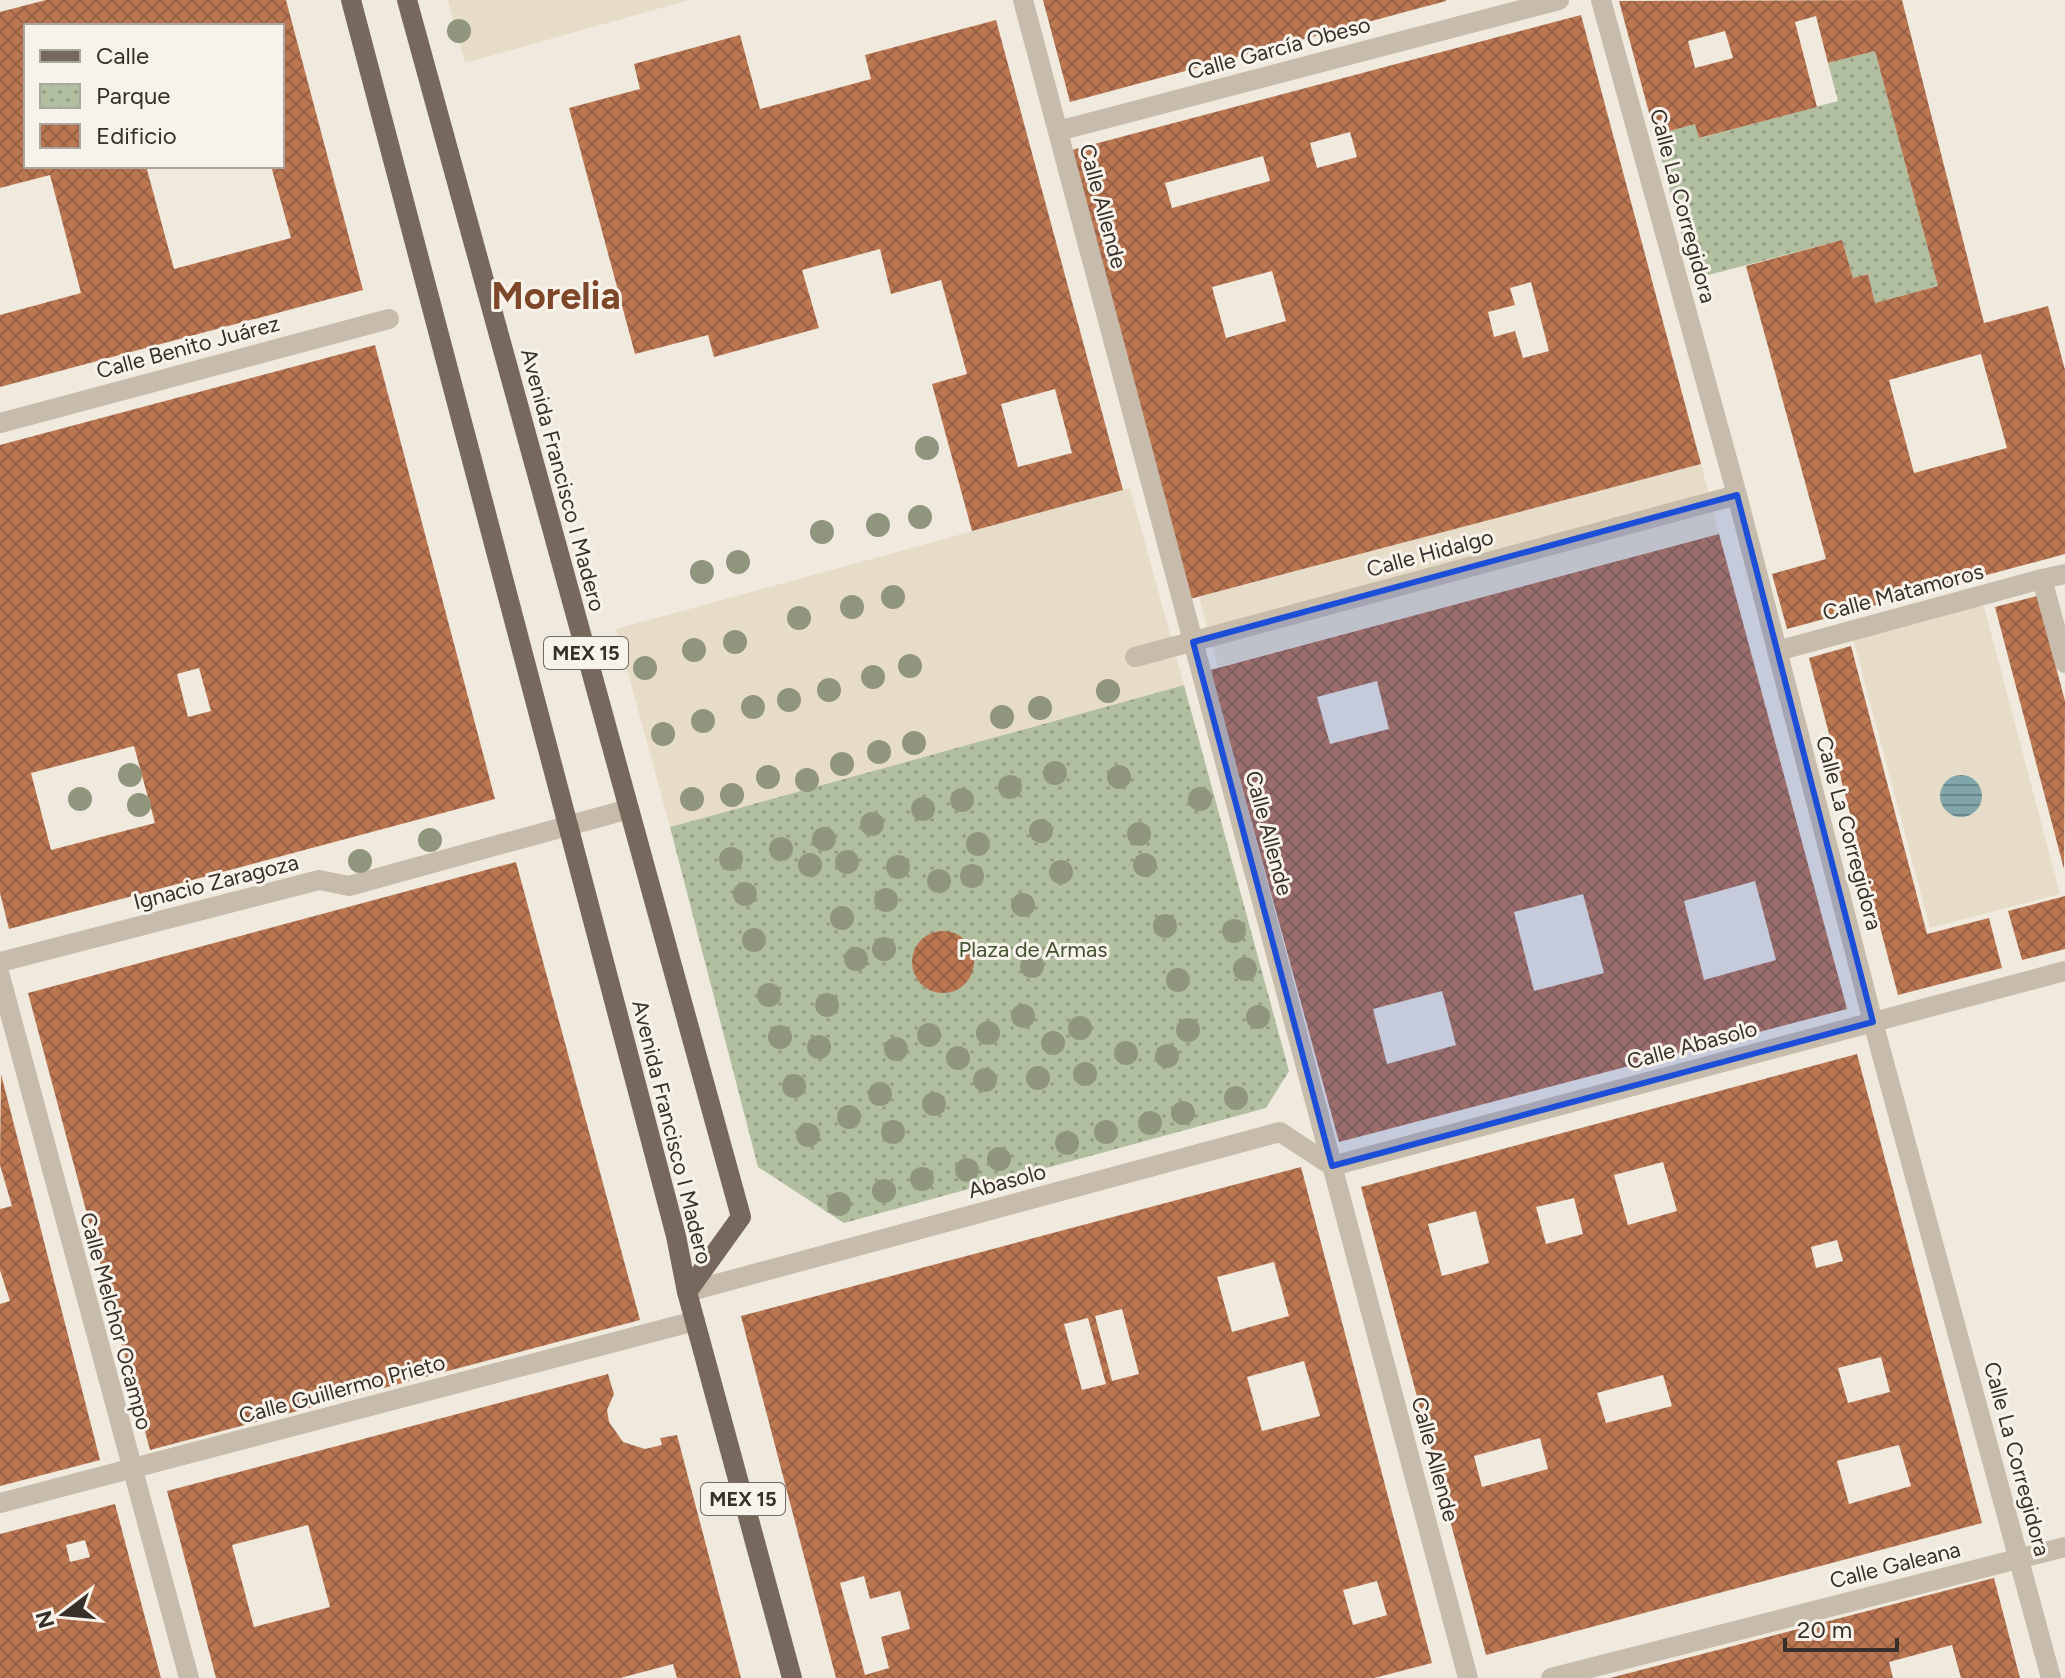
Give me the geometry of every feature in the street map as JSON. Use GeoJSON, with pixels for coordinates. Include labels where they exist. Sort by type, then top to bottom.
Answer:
{"type":"FeatureCollection","features":[{"type":"Feature","properties":{"kind":"main road","name":"Avenida Francisco I Madero"},"geometry":{"type":"LineString","coordinates":[[351,0],[687,1292]]}},
{"type":"Feature","properties":{"kind":"main road","name":"Avenida Francisco I Madero"},"geometry":{"type":"LineString","coordinates":[[407,0],[741,1217],[687,1292]]}},
{"type":"Feature","properties":{"kind":"main road"},"geometry":{"type":"LineString","coordinates":[[687,1292],[695,1321]]}},
{"type":"Feature","properties":{"kind":"main road","name":"MEX 15"},"geometry":{"type":"LineString","coordinates":[[695,1321],[792,1678]]}},
{"type":"Feature","properties":{"kind":"street","name":"Calle Allende"},"geometry":{"type":"LineString","coordinates":[[1023,0],[1468,1678]]}},
{"type":"Feature","properties":{"kind":"street","name":"Calle García Obeso"},"geometry":{"type":"LineString","coordinates":[[1058,131],[1559,0]]}},
{"type":"Feature","properties":{"kind":"street","name":"Calle La Corregidora"},"geometry":{"type":"LineString","coordinates":[[1601,0],[1737,495],[1873,1022],[2051,1678]]}},
{"type":"Feature","properties":{"kind":"street","name":"Calle Benito Juárez"},"geometry":{"type":"LineString","coordinates":[[0,423],[389,319]]}},
{"type":"Feature","properties":{"kind":"street","name":"Calle Hidalgo"},"geometry":{"type":"LineString","coordinates":[[1135,657],[1737,495]]}},
{"type":"Feature","properties":{"kind":"street","name":"Calle Matamoros"},"geometry":{"type":"LineString","coordinates":[[1777,651],[2065,574]]}},
{"type":"Feature","properties":{"kind":"street"},"geometry":{"type":"LineString","coordinates":[[2042,579],[2065,663]]}},
{"type":"Feature","properties":{"kind":"street","name":"Ignacio Zaragoza"},"geometry":{"type":"LineString","coordinates":[[0,962],[319,880],[349,886],[629,809]]}},
{"type":"Feature","properties":{"kind":"street","name":"Calle Abasolo"},"geometry":{"type":"LineString","coordinates":[[1332,1166],[2065,971]]}},
{"type":"Feature","properties":{"kind":"street","name":"Calle Melchor Ocampo"},"geometry":{"type":"LineString","coordinates":[[0,976],[189,1678]]}},
{"type":"Feature","properties":{"kind":"street","name":"Abasolo"},"geometry":{"type":"LineString","coordinates":[[687,1292],[1280,1132],[1332,1166]]}},
{"type":"Feature","properties":{"kind":"street","name":"Calle Guillermo Prieto"},"geometry":{"type":"LineString","coordinates":[[0,1503],[695,1321]]}},
{"type":"Feature","properties":{"kind":"street","name":"Calle Galeana"},"geometry":{"type":"LineString","coordinates":[[1551,1678],[2065,1547]]}},
{"type":"Feature","properties":{"kind":"highlighted area"},"geometry":{"type":"Polygon","coordinates":[[[1737,495],[1873,1022],[1332,1166],[1193,642],[1737,495]]]}},
{"type":"Feature","properties":{"kind":"green space"},"geometry":{"type":"Polygon","coordinates":[[[1875,51],[1938,286],[1875,303],[1868,274],[1853,278],[1842,240],[1693,279],[1655,135],[1695,124],[1700,138],[1838,101],[1828,63],[1875,51]]]}},
{"type":"Feature","properties":{"kind":"green space","name":"Plaza de Armas"},"geometry":{"type":"Polygon","coordinates":[[[1184,685],[1289,1071],[1266,1108],[844,1223],[758,1167],[670,827],[1184,685]]]}},
{"type":"Feature","properties":{"kind":"shaded area"},"geometry":{"type":"Polygon","coordinates":[[[448,0],[689,0],[465,63],[448,0]]]}},
{"type":"Feature","properties":{"kind":"shaded area"},"geometry":{"type":"Polygon","coordinates":[[[1701,464],[1719,534],[1218,667],[1199,597],[1701,464]]]}},
{"type":"Feature","properties":{"kind":"shaded area"},"geometry":{"type":"Polygon","coordinates":[[[1130,488],[1184,685],[670,827],[616,629],[1130,488]]]}},
{"type":"Feature","properties":{"kind":"shaded area"},"geometry":{"type":"Polygon","coordinates":[[[1981,595],[2060,894],[1930,928],[1851,631],[1981,595]]]}},
{"type":"Feature","properties":{"kind":"water"},"geometry":{"type":"Polygon","coordinates":[[[1961,775],[1976,781],[1982,796],[1976,811],[1961,817],[1946,811],[1940,796],[1946,781],[1961,775]]]}},
{"type":"Feature","properties":{"kind":"building"},"geometry":{"type":"Polygon","coordinates":[[[46,0],[286,0],[363,290],[0,387],[0,315],[81,293],[50,175],[0,188],[0,12],[46,0]]]}},
{"type":"Feature","properties":{"kind":"building"},"geometry":{"type":"Polygon","coordinates":[[[1043,0],[1446,0],[1446,1],[1070,102],[1043,0]]]}},
{"type":"Feature","properties":{"kind":"building"},"geometry":{"type":"Polygon","coordinates":[[[1902,0],[1984,323],[2048,306],[2065,370],[2065,554],[1787,629],[1772,574],[1826,559],[1746,266],[1842,240],[1853,278],[1868,274],[1875,303],[1938,286],[1875,51],[1828,63],[1816,16],[1795,22],[1817,107],[1699,138],[1695,124],[1655,135],[1619,1],[1902,0]],[[1725,31],[1688,41],[1695,68],[1733,58],[1725,31]],[[1981,354],[1889,380],[1914,473],[2007,448],[1981,354]]]}},
{"type":"Feature","properties":{"kind":"building"},"geometry":{"type":"Polygon","coordinates":[[[1581,15],[1701,464],[1190,599],[1068,151],[1581,15]],[[1350,132],[1310,143],[1317,168],[1357,157],[1350,132]],[[1263,156],[1165,183],[1172,208],[1270,181],[1263,156]],[[1272,271],[1212,287],[1226,338],[1286,321],[1272,271]],[[1531,282],[1510,288],[1515,305],[1488,312],[1494,337],[1515,331],[1523,358],[1549,351],[1531,282]]]}},
{"type":"Feature","properties":{"kind":"building"},"geometry":{"type":"Polygon","coordinates":[[[996,20],[1123,490],[972,531],[932,384],[967,374],[941,280],[891,294],[880,249],[802,270],[819,328],[714,357],[708,335],[635,354],[569,108],[640,89],[634,64],[740,35],[760,109],[871,79],[865,55],[996,20]],[[1055,389],[1001,404],[1018,467],[1072,453],[1055,389]]]}},
{"type":"Feature","properties":{"kind":"building"},"geometry":{"type":"Polygon","coordinates":[[[375,345],[495,799],[9,929],[0,893],[0,445],[375,345]],[[199,668],[177,674],[188,717],[211,711],[199,668]],[[134,746],[31,773],[51,850],[155,823],[134,746]]]}},
{"type":"Feature","properties":{"kind":"building"},"geometry":{"type":"Polygon","coordinates":[[[1719,534],[1847,1009],[1339,1142],[1210,670],[1719,534]],[[1377,681],[1317,697],[1330,744],[1389,729],[1377,681]],[[1755,881],[1684,901],[1704,980],[1776,960],[1755,881]],[[1583,894],[1514,912],[1534,991],[1604,973],[1583,894]],[[1442,991],[1373,1009],[1387,1064],[1456,1045],[1442,991]]]}},
{"type":"Feature","properties":{"kind":"building"},"geometry":{"type":"Polygon","coordinates":[[[2037,596],[2065,701],[2064,869],[1995,607],[2037,596]]]}},
{"type":"Feature","properties":{"kind":"building"},"geometry":{"type":"Polygon","coordinates":[[[1851,646],[1927,934],[1989,918],[2002,968],[1898,995],[1809,658],[1851,646]]]}},
{"type":"Feature","properties":{"kind":"building"},"geometry":{"type":"Polygon","coordinates":[[[516,862],[640,1320],[150,1450],[28,993],[516,862]]]}},
{"type":"Feature","properties":{"kind":"building"},"geometry":{"type":"Polygon","coordinates":[[[2065,896],[2065,949],[2022,960],[2008,911],[2065,896]]]}},
{"type":"Feature","properties":{"kind":"building"},"geometry":{"type":"Polygon","coordinates":[[[937,931],[949,931],[965,940],[972,950],[972,974],[965,984],[949,993],[937,993],[917,979],[912,968],[912,956],[926,936],[937,931]]]}},
{"type":"Feature","properties":{"kind":"building"},"geometry":{"type":"Polygon","coordinates":[[[1857,1054],[1982,1523],[1486,1655],[1361,1187],[1857,1054]],[[1663,1162],[1614,1175],[1628,1225],[1677,1211],[1663,1162]],[[1574,1198],[1536,1207],[1546,1244],[1583,1234],[1574,1198]],[[1476,1211],[1428,1224],[1442,1276],[1489,1263],[1476,1211]],[[1837,1240],[1811,1247],[1816,1268],[1843,1261],[1837,1240]],[[1881,1357],[1838,1368],[1848,1403],[1890,1392],[1881,1357]],[[1663,1375],[1597,1393],[1606,1423],[1672,1406],[1663,1375]],[[1540,1438],[1474,1456],[1482,1487],[1548,1469],[1540,1438]],[[1899,1445],[1837,1461],[1849,1504],[1911,1486],[1899,1445]]]}},
{"type":"Feature","properties":{"kind":"building"},"geometry":{"type":"Polygon","coordinates":[[[1,1074],[100,1460],[0,1486],[0,1304],[10,1301],[0,1270],[0,1209],[12,1206],[0,1165],[1,1074]]]}},
{"type":"Feature","properties":{"kind":"building"},"geometry":{"type":"Polygon","coordinates":[[[1301,1167],[1432,1663],[1374,1678],[836,1678],[741,1316],[1301,1167]],[[1274,1262],[1217,1277],[1232,1332],[1289,1316],[1274,1262]],[[1122,1309],[1095,1316],[1112,1381],[1139,1374],[1122,1309]],[[1088,1318],[1064,1324],[1082,1390],[1106,1384],[1088,1318]],[[1304,1361],[1247,1377],[1262,1431],[1320,1416],[1304,1361]],[[864,1576],[840,1583],[865,1675],[889,1668],[881,1637],[910,1629],[900,1591],[870,1599],[864,1576]],[[1377,1581],[1343,1590],[1353,1625],[1387,1615],[1377,1581]]]}},
{"type":"Feature","properties":{"kind":"building"},"geometry":{"type":"Polygon","coordinates":[[[608,1374],[614,1394],[607,1410],[609,1422],[623,1442],[645,1449],[662,1445],[660,1438],[677,1435],[741,1678],[677,1678],[673,1664],[620,1678],[216,1678],[167,1491],[608,1374]],[[308,1525],[232,1545],[254,1627],[330,1607],[308,1525]]]}},
{"type":"Feature","properties":{"kind":"building"},"geometry":{"type":"Polygon","coordinates":[[[115,1504],[161,1678],[0,1678],[0,1534],[115,1504]],[[85,1540],[66,1545],[70,1562],[90,1557],[85,1540]]]}},
{"type":"Feature","properties":{"kind":"building"},"geometry":{"type":"Polygon","coordinates":[[[1994,1578],[2020,1678],[1961,1678],[1952,1645],[1889,1662],[1893,1678],[1610,1678],[1994,1578]]]}},
{"type":"Feature","properties":{"kind":"district","name":"Morelia"},"geometry":{"type":"Point","coordinates":[556,296]}}]}
